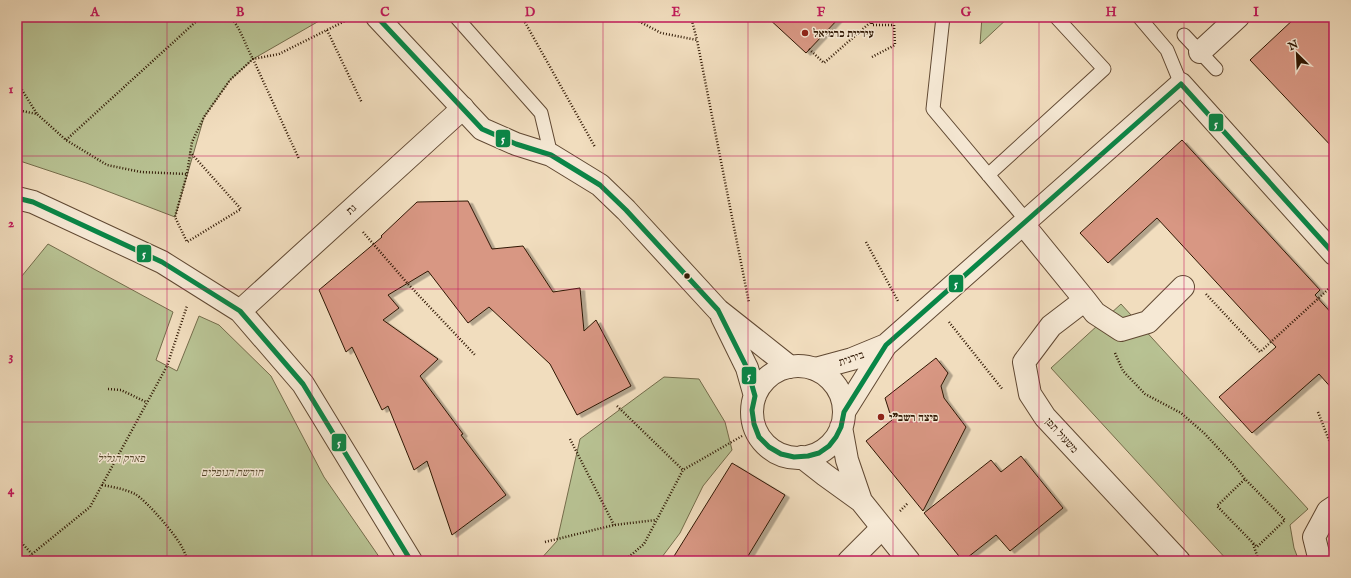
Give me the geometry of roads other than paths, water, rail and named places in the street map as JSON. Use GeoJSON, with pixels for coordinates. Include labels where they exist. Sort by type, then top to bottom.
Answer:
{"type":"FeatureCollection","features":[{"type":"Feature","properties":{"kind":"street"},"geometry":{"type":"LineString","coordinates":[[377,17],[482,128],[516,144],[551,155],[600,185],[626,210],[718,310],[790,367]]}},
{"type":"Feature","properties":{"kind":"street"},"geometry":{"type":"LineString","coordinates":[[1200,52],[1238,17]]}},
{"type":"Feature","properties":{"kind":"street"},"geometry":{"type":"LineString","coordinates":[[1180,84],[1334,254]]}},
{"type":"Feature","properties":{"kind":"street","name":"בירנית"},"geometry":{"type":"LineString","coordinates":[[843,419],[886,345],[934,304],[1180,84]]}},
{"type":"Feature","properties":{"kind":"street","name":"גת"},"geometry":{"type":"LineString","coordinates":[[240,311],[463,108]]}},
{"type":"Feature","properties":{"kind":"street"},"geometry":{"type":"LineString","coordinates":[[17,198],[33,202],[162,262],[240,311],[303,384],[411,561]]}},
{"type":"Feature","properties":{"kind":"street"},"geometry":{"type":"LineString","coordinates":[[1025,222],[1095,314],[1122,330],[1148,322],[1183,287]]}},
{"type":"Feature","properties":{"kind":"street","name":"משעול תפן"},"geometry":{"type":"LineString","coordinates":[[1085,300],[1051,326],[1024,362],[1030,394],[1045,417],[1179,561]]}},
{"type":"Feature","properties":{"kind":"street"},"geometry":{"type":"LineString","coordinates":[[718,310],[747,368],[755,396]]}},
{"type":"Feature","properties":{"kind":"street","name":"בירנית"},"geometry":{"type":"LineString","coordinates":[[815,369],[852,359],[886,345]]}},
{"type":"Feature","properties":{"kind":"street"},"geometry":{"type":"LineString","coordinates":[[843,419],[836,437],[829,446],[808,456],[794,457],[781,454],[769,447],[759,437],[754,424],[752,410],[755,396],[762,384],[773,374],[790,367],[806,367],[815,369],[826,375],[834,383],[844,404],[843,419],[847,460],[860,501]]}},
{"type":"Feature","properties":{"kind":"street"},"geometry":{"type":"LineString","coordinates":[[802,457],[860,501],[909,561]]}},
{"type":"Feature","properties":{"kind":"street"},"geometry":{"type":"LineString","coordinates":[[1320,561],[1314,537],[1328,511],[1334,507]]}},
{"type":"Feature","properties":{"kind":"street"},"geometry":{"type":"LineString","coordinates":[[849,561],[882,528]]}},
{"type":"Feature","properties":{"kind":"lane"},"geometry":{"type":"LineString","coordinates":[[456,17],[541,113],[551,155]]}},
{"type":"Feature","properties":{"kind":"lane"},"geometry":{"type":"LineString","coordinates":[[943,17],[933,110],[988,175],[1025,222]]}},
{"type":"Feature","properties":{"kind":"lane"},"geometry":{"type":"LineString","coordinates":[[988,175],[1104,69],[1056,17]]}},
{"type":"Feature","properties":{"kind":"lane"},"geometry":{"type":"LineString","coordinates":[[1139,17],[1167,50],[1180,84]]}},
{"type":"Feature","properties":{"kind":"lane"},"geometry":{"type":"LineString","coordinates":[[1184,35],[1216,69]]}},
{"type":"Feature","properties":{"kind":"place","name":"עיריית כרמיאל"},"geometry":{"type":"Point","coordinates":[805,33]}},
{"type":"Feature","properties":{"kind":"place","name":"פיצה רשב\"י"},"geometry":{"type":"Point","coordinates":[881,417]}},
{"type":"Feature","properties":{"kind":"park label","name":"פארק הגליל"},"geometry":{"type":"Point","coordinates":[121,458]}},
{"type":"Feature","properties":{"kind":"park label","name":"חורשת הנופלים"},"geometry":{"type":"Point","coordinates":[232,472]}}]}
